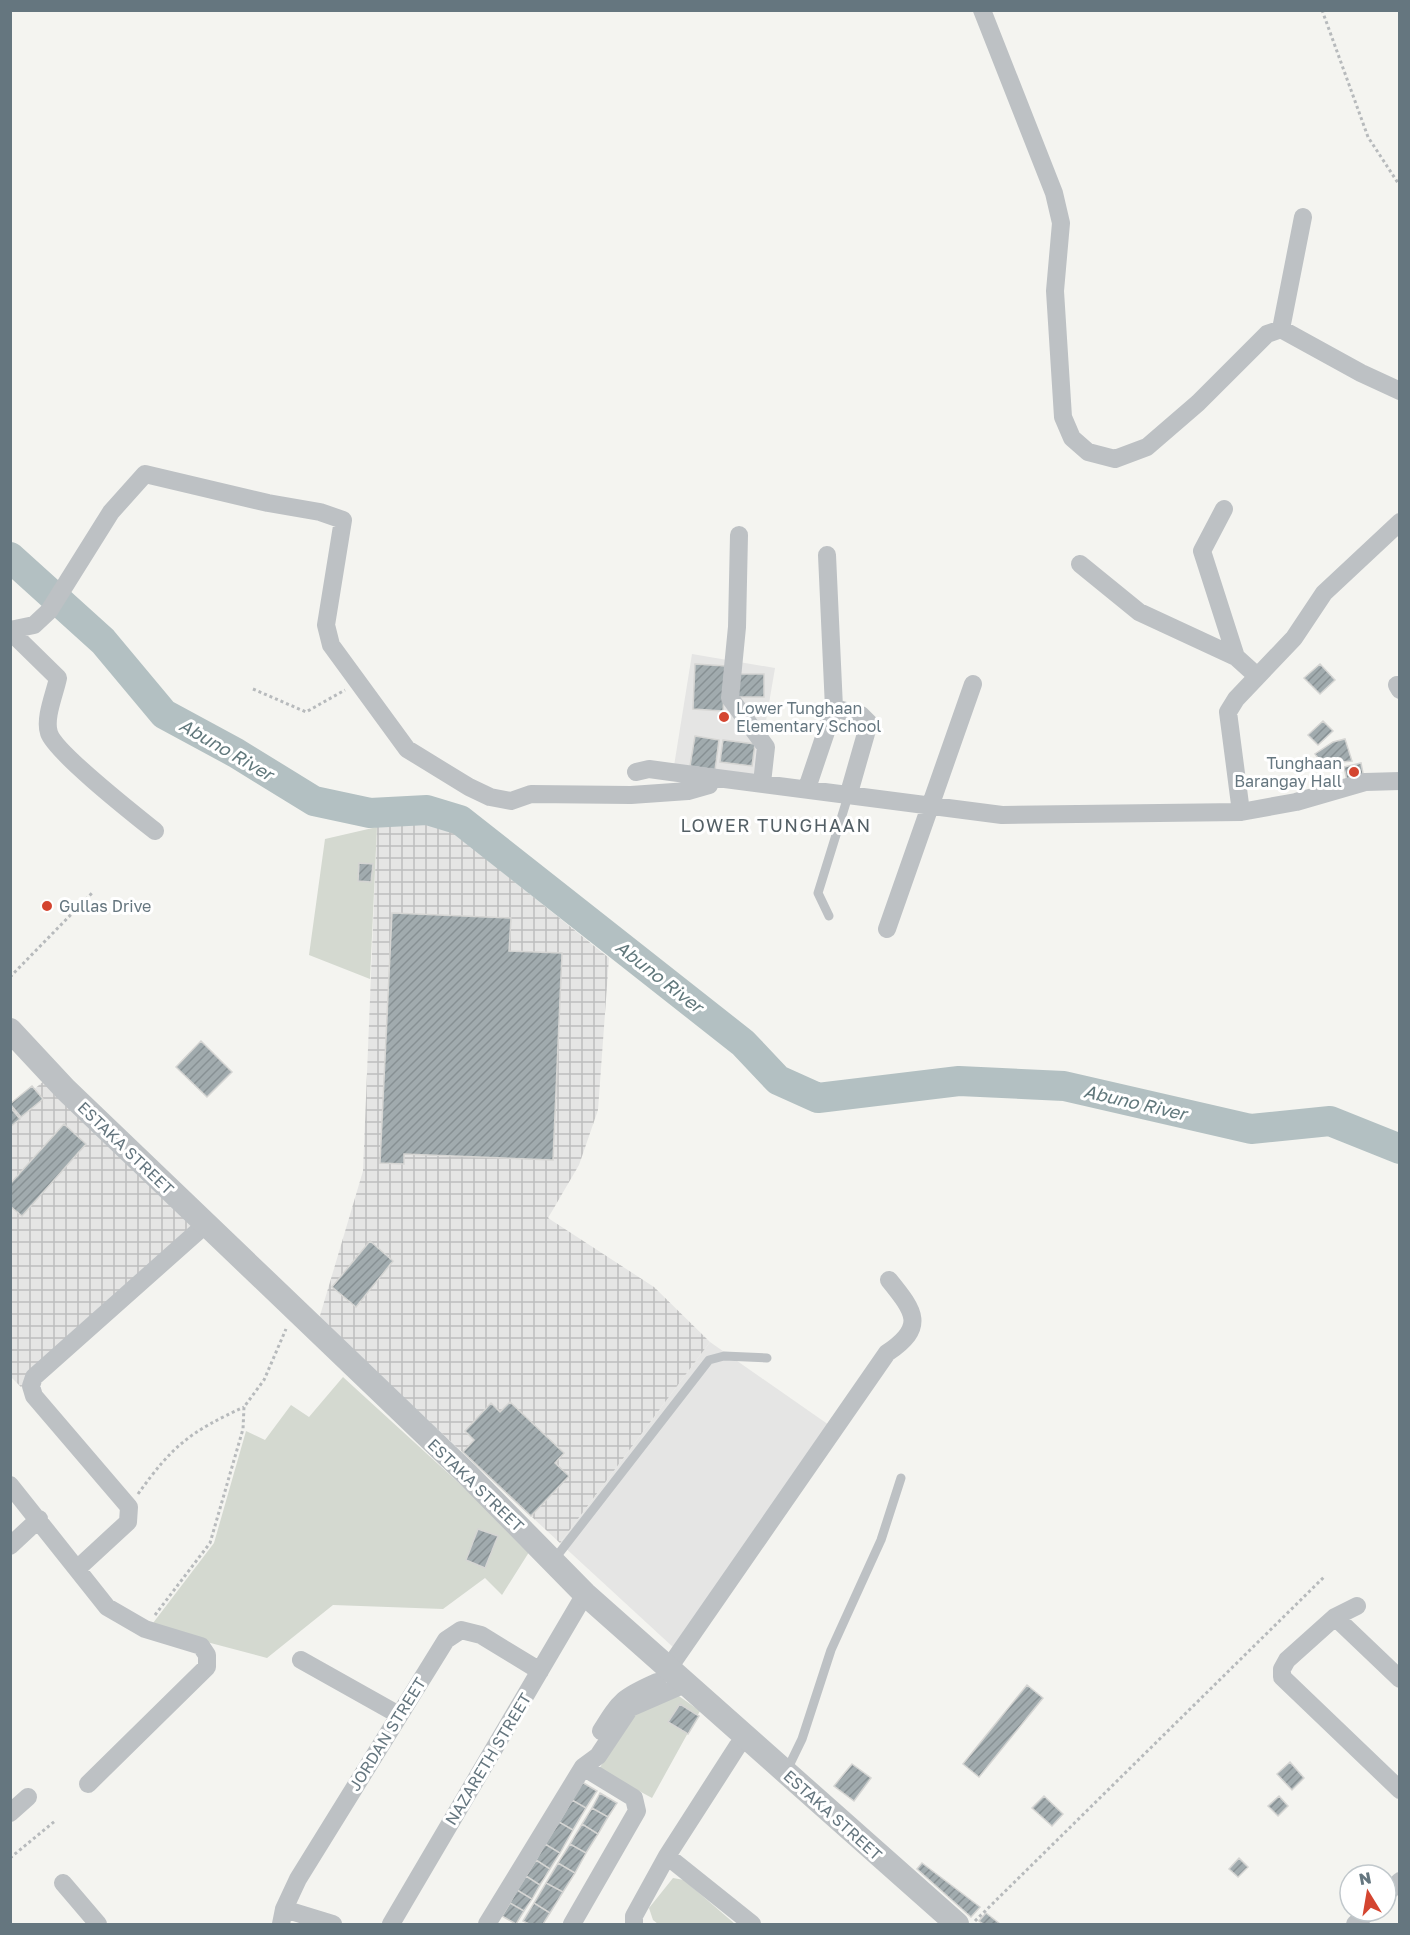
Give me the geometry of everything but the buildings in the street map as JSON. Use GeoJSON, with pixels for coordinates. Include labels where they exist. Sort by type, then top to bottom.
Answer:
{"type":"FeatureCollection","features":[{"type":"Feature","properties":{"kind":"street"},"geometry":{"type":"LineString","coordinates":[[982,10],[1054,193],[1061,223],[1054,291],[1063,417],[1072,438],[1088,452],[1115,459],[1147,447],[1198,404],[1268,334],[1281,329],[1400,391]]}},
{"type":"Feature","properties":{"kind":"street"},"geometry":{"type":"LineString","coordinates":[[1281,329],[1304,217]]}},
{"type":"Feature","properties":{"kind":"street"},"geometry":{"type":"LineString","coordinates":[[10,631],[34,625],[49,611],[111,512],[145,474],[268,503],[332,515],[343,520],[326,634],[407,749],[469,787],[490,797],[511,801],[531,794],[631,795],[688,791],[709,785],[712,777]]}},
{"type":"Feature","properties":{"kind":"street"},"geometry":{"type":"LineString","coordinates":[[1224,509],[1202,551],[1236,657]]}},
{"type":"Feature","properties":{"kind":"street"},"geometry":{"type":"LineString","coordinates":[[1241,812],[1228,712],[1257,676],[1294,638],[1324,593],[1400,522]]}},
{"type":"Feature","properties":{"kind":"street"},"geometry":{"type":"LineString","coordinates":[[739,535],[737,627],[730,698],[766,747],[762,783]]}},
{"type":"Feature","properties":{"kind":"street"},"geometry":{"type":"LineString","coordinates":[[807,788],[834,708],[827,555]]}},
{"type":"Feature","properties":{"kind":"street"},"geometry":{"type":"LineString","coordinates":[[1080,564],[1139,612],[1236,657],[1257,676]]}},
{"type":"Feature","properties":{"kind":"street"},"geometry":{"type":"LineString","coordinates":[[10,631],[58,678],[48,725],[49,735],[77,765],[155,831]]}},
{"type":"Feature","properties":{"kind":"street"},"geometry":{"type":"LineString","coordinates":[[887,929],[973,684]]}},
{"type":"Feature","properties":{"kind":"street"},"geometry":{"type":"LineString","coordinates":[[834,708],[861,715],[869,723],[849,793]]}},
{"type":"Feature","properties":{"kind":"street"},"geometry":{"type":"LineString","coordinates":[[636,772],[650,769],[849,793],[1002,815],[1241,812],[1296,802],[1365,783],[1400,781]]}},
{"type":"Feature","properties":{"kind":"street","name":"ESTAKA STREET"},"geometry":{"type":"LineString","coordinates":[[10,1030],[65,1089],[294,1311],[467,1474],[585,1594],[957,1924]]}},
{"type":"Feature","properties":{"kind":"street"},"geometry":{"type":"LineString","coordinates":[[78,1569],[128,1522],[129,1508],[34,1396],[31,1386],[34,1377],[205,1225]]}},
{"type":"Feature","properties":{"kind":"street"},"geometry":{"type":"LineString","coordinates":[[487,1924],[585,1765],[589,1750],[630,1694],[676,1676],[887,1353],[905,1341],[913,1327],[911,1314],[904,1299],[889,1280]]}},
{"type":"Feature","properties":{"kind":"street"},"geometry":{"type":"LineString","coordinates":[[10,1485],[107,1607],[145,1629],[201,1646],[207,1655],[207,1667],[88,1784]]}},
{"type":"Feature","properties":{"kind":"street"},"geometry":{"type":"LineString","coordinates":[[10,1546],[39,1519]]}},
{"type":"Feature","properties":{"kind":"street","name":"NAZARETH STREET"},"geometry":{"type":"LineString","coordinates":[[391,1924],[585,1594]]}},
{"type":"Feature","properties":{"kind":"street"},"geometry":{"type":"LineString","coordinates":[[1357,1606],[1335,1617],[1287,1660],[1282,1669],[1282,1677],[1400,1791]]}},
{"type":"Feature","properties":{"kind":"street"},"geometry":{"type":"LineString","coordinates":[[1335,1617],[1400,1679]]}},
{"type":"Feature","properties":{"kind":"street","name":"JORDAN STREET"},"geometry":{"type":"LineString","coordinates":[[283,1917],[298,1879],[446,1640],[461,1630],[481,1635],[540,1671]]}},
{"type":"Feature","properties":{"kind":"street"},"geometry":{"type":"LineString","coordinates":[[301,1660],[399,1715]]}},
{"type":"Feature","properties":{"kind":"street"},"geometry":{"type":"LineString","coordinates":[[638,1922],[667,1856],[746,1737]]}},
{"type":"Feature","properties":{"kind":"street"},"geometry":{"type":"LineString","coordinates":[[572,1924],[637,1810],[634,1798],[585,1765]]}},
{"type":"Feature","properties":{"kind":"street"},"geometry":{"type":"LineString","coordinates":[[10,1813],[28,1797]]}},
{"type":"Feature","properties":{"kind":"street"},"geometry":{"type":"LineString","coordinates":[[667,1856],[752,1924]]}},
{"type":"Feature","properties":{"kind":"street"},"geometry":{"type":"LineString","coordinates":[[63,1883],[98,1924]]}},
{"type":"Feature","properties":{"kind":"street"},"geometry":{"type":"LineString","coordinates":[[283,1917],[333,1924]]}},
{"type":"Feature","properties":{"kind":"lane"},"geometry":{"type":"LineString","coordinates":[[829,916],[818,893],[819,886],[849,793]]}},
{"type":"Feature","properties":{"kind":"lane"},"geometry":{"type":"LineString","coordinates":[[553,1561],[709,1360],[724,1356],[767,1358]]}},
{"type":"Feature","properties":{"kind":"lane"},"geometry":{"type":"LineString","coordinates":[[786,1773],[802,1739],[831,1650],[881,1540],[901,1478]]}},
{"type":"Feature","properties":{"kind":"path"},"geometry":{"type":"LineString","coordinates":[[1322,10],[1368,137],[1400,186]]}},
{"type":"Feature","properties":{"kind":"path"},"geometry":{"type":"LineString","coordinates":[[253,688],[306,712],[359,682]]}},
{"type":"Feature","properties":{"kind":"path"},"geometry":{"type":"LineString","coordinates":[[10,977],[93,892]]}},
{"type":"Feature","properties":{"kind":"path"},"geometry":{"type":"LineString","coordinates":[[129,1508],[163,1458],[187,1437],[244,1407],[264,1380],[294,1311]]}},
{"type":"Feature","properties":{"kind":"path"},"geometry":{"type":"LineString","coordinates":[[145,1629],[210,1543],[243,1429],[244,1407]]}},
{"type":"Feature","properties":{"kind":"path"},"geometry":{"type":"LineString","coordinates":[[972,1924],[1324,1577]]}},
{"type":"Feature","properties":{"kind":"path"},"geometry":{"type":"LineString","coordinates":[[10,1858],[55,1821]]}},
{"type":"Feature","properties":{"kind":"shaded area","name":"Lower Tunghaan Elementary School"},"geometry":{"type":"Polygon","coordinates":[[[692,654],[775,668],[756,780],[674,766],[692,654]]]}},
{"type":"Feature","properties":{"kind":"shaded area"},"geometry":{"type":"Polygon","coordinates":[[[419,821],[453,832],[609,958],[598,1110],[579,1165],[548,1218],[654,1287],[710,1342],[560,1543],[319,1319],[363,1171],[377,827],[419,821]]]}},
{"type":"Feature","properties":{"kind":"shaded area"},"geometry":{"type":"Polygon","coordinates":[[[377,827],[370,979],[309,955],[325,839],[377,827]]]}},
{"type":"Feature","properties":{"kind":"shaded area"},"geometry":{"type":"Polygon","coordinates":[[[46,1079],[196,1227],[21,1387],[10,1376],[10,1110],[46,1079]]]}},
{"type":"Feature","properties":{"kind":"shaded area"},"geometry":{"type":"Polygon","coordinates":[[[710,1342],[829,1425],[674,1648],[560,1543],[710,1342]]]}},
{"type":"Feature","properties":{"kind":"shaded area"},"geometry":{"type":"Polygon","coordinates":[[[343,1377],[531,1549],[502,1595],[485,1578],[443,1609],[333,1605],[267,1658],[150,1627],[214,1543],[246,1431],[265,1440],[291,1405],[309,1417],[343,1377]]]}},
{"type":"Feature","properties":{"kind":"shaded area"},"geometry":{"type":"Polygon","coordinates":[[[676,1694],[700,1711],[652,1798],[599,1769],[634,1712],[676,1694]]]}},
{"type":"Feature","properties":{"kind":"shaded area"},"geometry":{"type":"Polygon","coordinates":[[[673,1878],[684,1880],[735,1924],[658,1924],[653,1920],[649,1908],[673,1878]]]}},
{"type":"Feature","properties":{"kind":"waterway","name":"Abuno River"},"geometry":{"type":"LineString","coordinates":[[10,557],[103,641],[164,714],[236,753],[314,801],[370,813],[427,810],[460,820],[743,1043],[778,1080],[818,1098],[959,1081],[1064,1086],[1251,1129],[1330,1121],[1400,1149]]}},
{"type":"Feature","properties":{"kind":"place","name":"Lower Tunghaan Elementary School"},"geometry":{"type":"Point","coordinates":[724,717]}},
{"type":"Feature","properties":{"kind":"place","name":"Tunghaan Barangay Hall"},"geometry":{"type":"Point","coordinates":[1354,772]}},
{"type":"Feature","properties":{"kind":"place","name":"Gullas Drive"},"geometry":{"type":"Point","coordinates":[47,906]}},
{"type":"Feature","properties":{"kind":"district","name":"LOWER TUNGHAAN"},"geometry":{"type":"Point","coordinates":[776,826]}}]}
